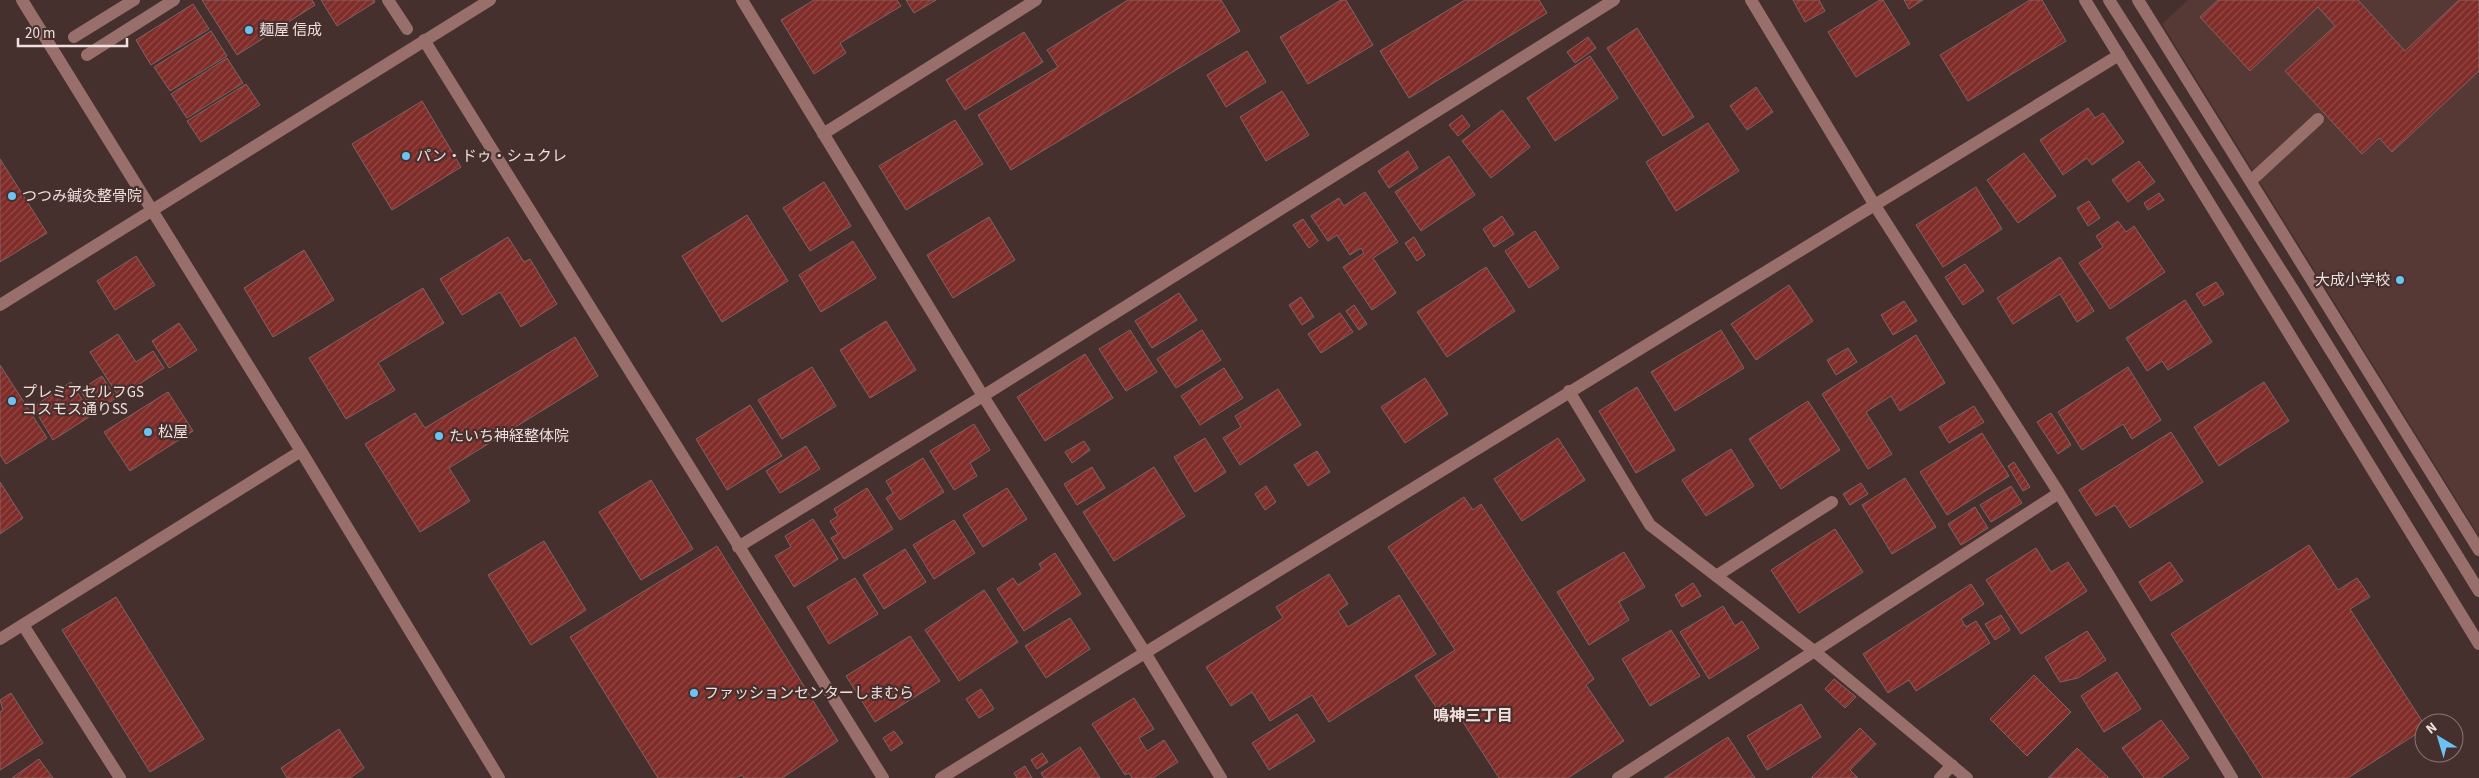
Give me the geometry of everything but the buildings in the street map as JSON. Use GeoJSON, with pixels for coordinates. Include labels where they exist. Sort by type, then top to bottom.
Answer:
{"type":"FeatureCollection","features":[{"type":"Feature","properties":{"kind":"street"},"geometry":{"type":"LineString","coordinates":[[22,0],[301,451],[499,778]]}},
{"type":"Feature","properties":{"kind":"street"},"geometry":{"type":"LineString","coordinates":[[74,37],[134,0]]}},
{"type":"Feature","properties":{"kind":"street"},"geometry":{"type":"LineString","coordinates":[[87,54],[174,0]]}},
{"type":"Feature","properties":{"kind":"street"},"geometry":{"type":"LineString","coordinates":[[388,0],[407,29]]}},
{"type":"Feature","properties":{"kind":"street"},"geometry":{"type":"LineString","coordinates":[[0,305],[490,0]]}},
{"type":"Feature","properties":{"kind":"street"},"geometry":{"type":"LineString","coordinates":[[742,0],[983,396],[1144,652],[1220,778]]}},
{"type":"Feature","properties":{"kind":"street"},"geometry":{"type":"LineString","coordinates":[[823,134],[1036,0]]}},
{"type":"Feature","properties":{"kind":"street"},"geometry":{"type":"LineString","coordinates":[[738,547],[983,396],[1614,0]]}},
{"type":"Feature","properties":{"kind":"street"},"geometry":{"type":"LineString","coordinates":[[1751,0],[1874,204],[2059,493],[2232,778]]}},
{"type":"Feature","properties":{"kind":"street"},"geometry":{"type":"LineString","coordinates":[[2085,0],[2479,644]]}},
{"type":"Feature","properties":{"kind":"street"},"geometry":{"type":"LineString","coordinates":[[2109,0],[2294,291],[2479,591]]}},
{"type":"Feature","properties":{"kind":"street"},"geometry":{"type":"LineString","coordinates":[[2138,0],[2479,550]]}},
{"type":"Feature","properties":{"kind":"street"},"geometry":{"type":"LineString","coordinates":[[424,40],[883,778]]}},
{"type":"Feature","properties":{"kind":"street"},"geometry":{"type":"LineString","coordinates":[[940,778],[2119,55]]}},
{"type":"Feature","properties":{"kind":"street"},"geometry":{"type":"LineString","coordinates":[[2254,178],[2318,119]]}},
{"type":"Feature","properties":{"kind":"street"},"geometry":{"type":"LineString","coordinates":[[1569,391],[1650,525],[1814,651],[1967,778]]}},
{"type":"Feature","properties":{"kind":"street"},"geometry":{"type":"LineString","coordinates":[[0,639],[301,451]]}},
{"type":"Feature","properties":{"kind":"street"},"geometry":{"type":"LineString","coordinates":[[1618,778],[2059,493]]}},
{"type":"Feature","properties":{"kind":"street"},"geometry":{"type":"LineString","coordinates":[[1716,576],[1832,502]]}},
{"type":"Feature","properties":{"kind":"street"},"geometry":{"type":"LineString","coordinates":[[22,624],[120,778]]}},
{"type":"Feature","properties":{"kind":"street"},"geometry":{"type":"LineString","coordinates":[[1940,778],[1952,765]]}},
{"type":"Feature","properties":{"kind":"shaded area","name":"大成小学校"},"geometry":{"type":"Polygon","coordinates":[[[2188,0],[2479,0],[2479,536],[2162,24],[2188,0]]]}},
{"type":"Feature","properties":{"kind":"place","name":"麺屋 信成"},"geometry":{"type":"Point","coordinates":[249,30]}},
{"type":"Feature","properties":{"kind":"place","name":"パン・ドゥ・シュクレ"},"geometry":{"type":"Point","coordinates":[406,156]}},
{"type":"Feature","properties":{"kind":"place","name":"つつみ鍼灸整骨院"},"geometry":{"type":"Point","coordinates":[12,196]}},
{"type":"Feature","properties":{"kind":"place","name":"大成小学校"},"geometry":{"type":"Point","coordinates":[2400,280]}},
{"type":"Feature","properties":{"kind":"place","name":"プレミアセルフGS コスモス通りSS"},"geometry":{"type":"Point","coordinates":[12,401]}},
{"type":"Feature","properties":{"kind":"place","name":"松屋"},"geometry":{"type":"Point","coordinates":[148,432]}},
{"type":"Feature","properties":{"kind":"place","name":"たいち神経整体院"},"geometry":{"type":"Point","coordinates":[439,436]}},
{"type":"Feature","properties":{"kind":"place","name":"ファッションセンターしまむら"},"geometry":{"type":"Point","coordinates":[694,693]}},
{"type":"Feature","properties":{"kind":"district","name":"鳴神三丁目"},"geometry":{"type":"Point","coordinates":[1473,715]}}]}
